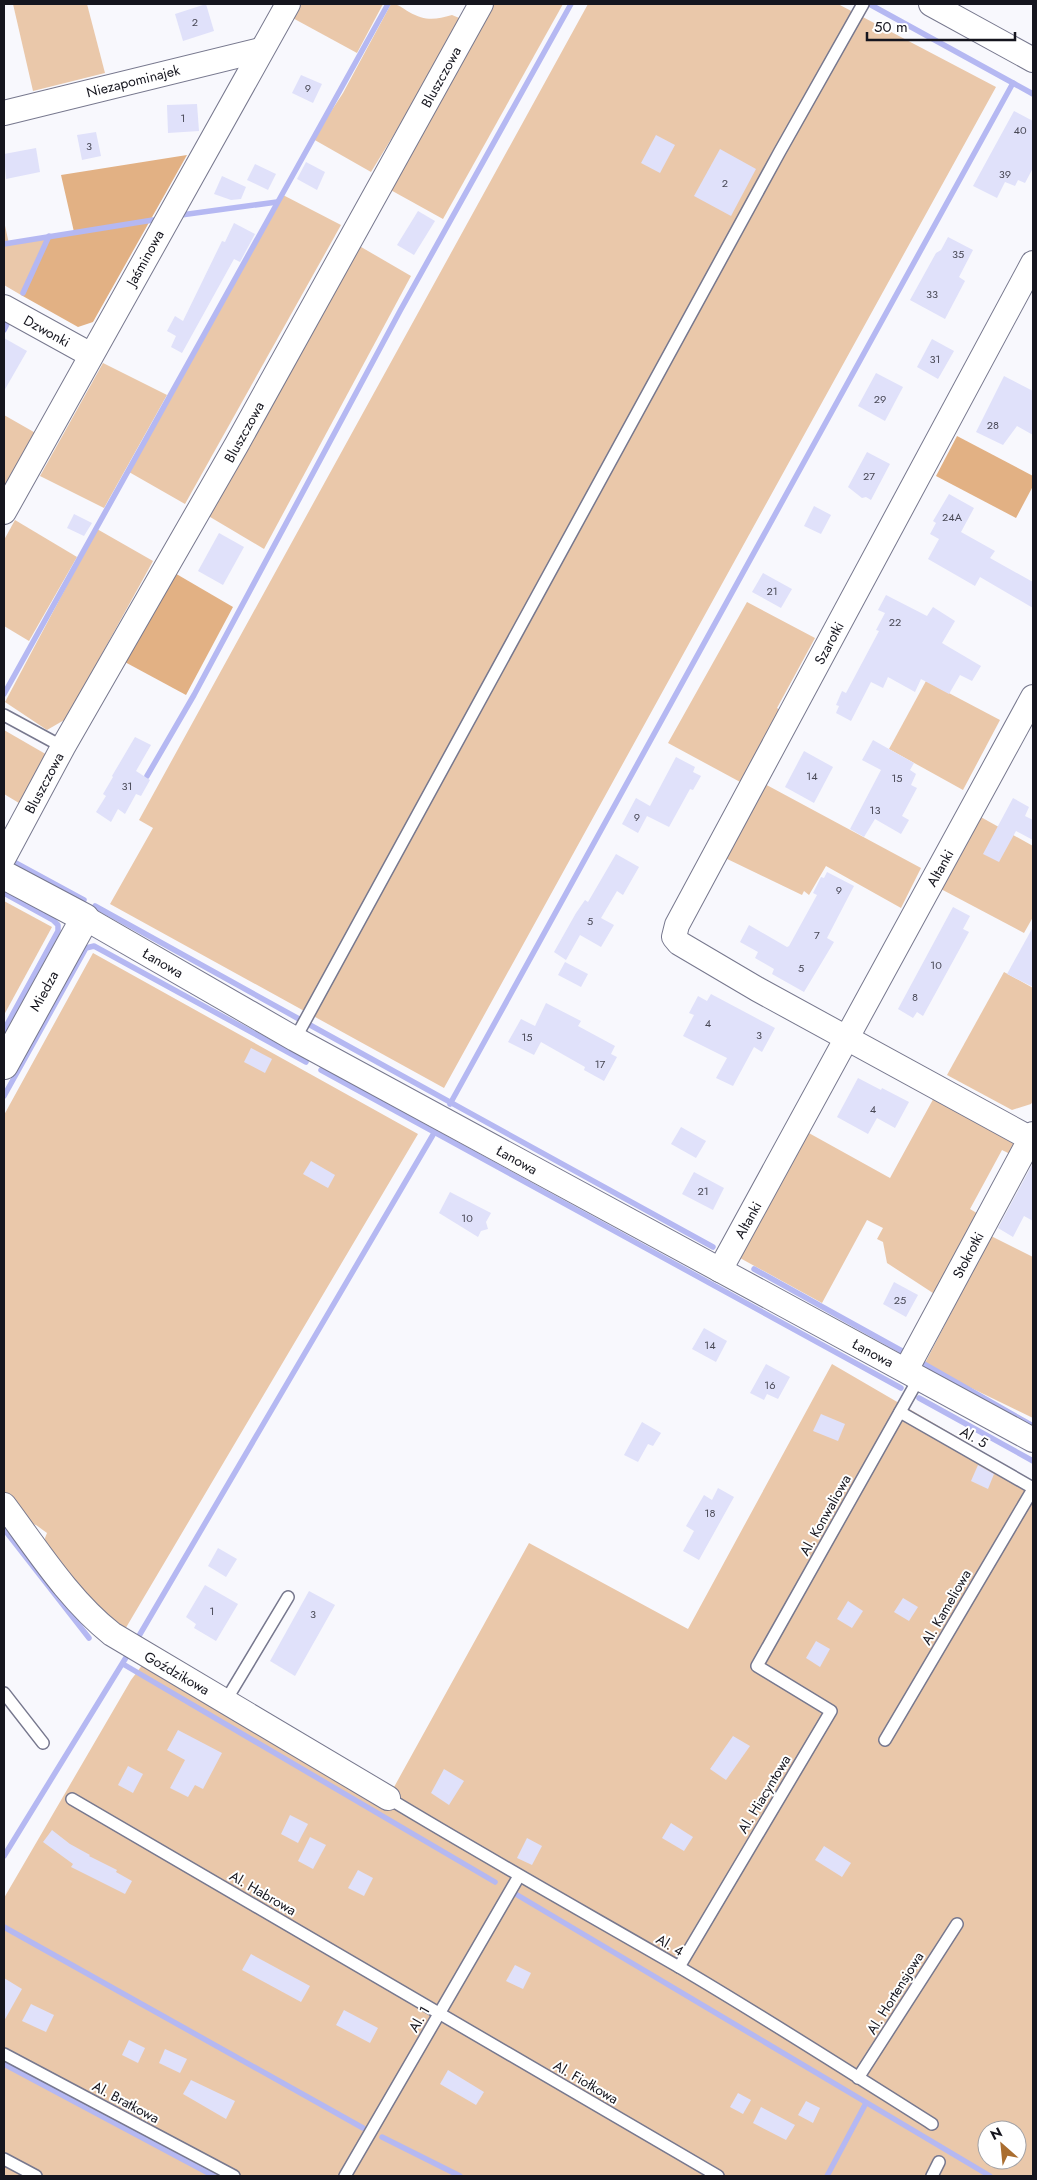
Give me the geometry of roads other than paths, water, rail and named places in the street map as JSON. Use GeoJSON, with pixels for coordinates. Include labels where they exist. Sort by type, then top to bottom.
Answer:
{"type":"FeatureCollection","features":[{"type":"Feature","properties":{"kind":"street","name":"Jaśminowa"},"geometry":{"type":"LineString","coordinates":[[4,512],[288,4]]}},
{"type":"Feature","properties":{"kind":"street","name":"Bluszczowa"},"geometry":{"type":"LineString","coordinates":[[4,857],[63,747],[237,444],[481,4]]}},
{"type":"Feature","properties":{"kind":"street"},"geometry":{"type":"LineString","coordinates":[[931,4],[1033,60]]}},
{"type":"Feature","properties":{"kind":"street","name":"Niezapominajek"},"geometry":{"type":"LineString","coordinates":[[4,113],[261,50]]}},
{"type":"Feature","properties":{"kind":"street","name":"Szarotki"},"geometry":{"type":"LineString","coordinates":[[847,1038],[757,989],[679,943],[674,937],[677,925],[1033,263]]}},
{"type":"Feature","properties":{"kind":"street","name":"Dzwonki"},"geometry":{"type":"LineString","coordinates":[[4,307],[91,355]]}},
{"type":"Feature","properties":{"kind":"street","name":"Altanki"},"geometry":{"type":"LineString","coordinates":[[720,1270],[1033,697]]}},
{"type":"Feature","properties":{"kind":"street","name":"Łanowa"},"geometry":{"type":"LineString","coordinates":[[4,874],[85,918],[295,1039],[1033,1440]]}},
{"type":"Feature","properties":{"kind":"street","name":"Miedza"},"geometry":{"type":"LineString","coordinates":[[4,1064],[85,918]]}},
{"type":"Feature","properties":{"kind":"street","name":"Stokrotki"},"geometry":{"type":"LineString","coordinates":[[847,1038],[1032,1138],[912,1374]]}},
{"type":"Feature","properties":{"kind":"street","name":"Goździkowa"},"geometry":{"type":"LineString","coordinates":[[4,1505],[78,1603],[92,1618],[145,1655],[388,1798]]}},
{"type":"Feature","properties":{"kind":"lane"},"geometry":{"type":"LineString","coordinates":[[295,1039],[770,170],[863,4]]}},
{"type":"Feature","properties":{"kind":"lane"},"geometry":{"type":"LineString","coordinates":[[4,715],[63,747]]}},
{"type":"Feature","properties":{"kind":"lane","name":"Al. Konwaliowa"},"geometry":{"type":"LineString","coordinates":[[757,1666],[900,1412],[912,1374]]}},
{"type":"Feature","properties":{"kind":"lane","name":"Al. 5"},"geometry":{"type":"LineString","coordinates":[[900,1412],[1033,1488]]}},
{"type":"Feature","properties":{"kind":"lane","name":"Al. Kameliowa"},"geometry":{"type":"LineString","coordinates":[[885,1740],[1033,1488]]}},
{"type":"Feature","properties":{"kind":"lane"},"geometry":{"type":"LineString","coordinates":[[225,1702],[288,1597]]}},
{"type":"Feature","properties":{"kind":"lane","name":"Al. Hiacyntowa"},"geometry":{"type":"LineString","coordinates":[[679,1967],[831,1711],[757,1666]]}},
{"type":"Feature","properties":{"kind":"lane"},"geometry":{"type":"LineString","coordinates":[[4,1693],[43,1742]]}},
{"type":"Feature","properties":{"kind":"lane","name":"Al. 4"},"geometry":{"type":"LineString","coordinates":[[388,1798],[519,1876],[679,1967],[820,2052],[932,2124]]}},
{"type":"Feature","properties":{"kind":"lane","name":"Al. Habrowa"},"geometry":{"type":"LineString","coordinates":[[72,1799],[440,2013]]}},
{"type":"Feature","properties":{"kind":"lane","name":"Al. 1"},"geometry":{"type":"LineString","coordinates":[[345,2176],[519,1876]]}},
{"type":"Feature","properties":{"kind":"lane","name":"Al. Hortensjowa"},"geometry":{"type":"LineString","coordinates":[[858,2078],[957,1924]]}},
{"type":"Feature","properties":{"kind":"lane","name":"Al. Fiołkowa"},"geometry":{"type":"LineString","coordinates":[[440,2013],[718,2176]]}},
{"type":"Feature","properties":{"kind":"lane","name":"Al. Bratkowa"},"geometry":{"type":"LineString","coordinates":[[4,2054],[234,2176]]}},
{"type":"Feature","properties":{"kind":"lane"},"geometry":{"type":"LineString","coordinates":[[4,2159],[36,2176]]}},
{"type":"Feature","properties":{"kind":"lane"},"geometry":{"type":"LineString","coordinates":[[932,2176],[939,2162]]}},
{"type":"Feature","properties":{"kind":"waterway"},"geometry":{"type":"LineString","coordinates":[[4,694],[388,4]]}},
{"type":"Feature","properties":{"kind":"waterway"},"geometry":{"type":"LineString","coordinates":[[147,776],[194,695],[400,311],[571,4]]}},
{"type":"Feature","properties":{"kind":"waterway"},"geometry":{"type":"LineString","coordinates":[[450,1104],[1013,83],[871,5]]}},
{"type":"Feature","properties":{"kind":"waterway"},"geometry":{"type":"LineString","coordinates":[[1013,83],[1033,94]]}},
{"type":"Feature","properties":{"kind":"waterway"},"geometry":{"type":"LineString","coordinates":[[181,215],[277,202]]}},
{"type":"Feature","properties":{"kind":"waterway"},"geometry":{"type":"LineString","coordinates":[[4,244],[153,220]]}},
{"type":"Feature","properties":{"kind":"waterway"},"geometry":{"type":"LineString","coordinates":[[23,293],[49,236]]}},
{"type":"Feature","properties":{"kind":"waterway"},"geometry":{"type":"LineString","coordinates":[[4,330],[7,324]]}},
{"type":"Feature","properties":{"kind":"waterway"},"geometry":{"type":"LineString","coordinates":[[14,862],[84,900]]}},
{"type":"Feature","properties":{"kind":"waterway"},"geometry":{"type":"LineString","coordinates":[[4,893],[53,920],[58,925],[58,931],[4,1030]]}},
{"type":"Feature","properties":{"kind":"waterway"},"geometry":{"type":"LineString","coordinates":[[95,906],[299,1019]]}},
{"type":"Feature","properties":{"kind":"waterway"},"geometry":{"type":"LineString","coordinates":[[4,1096],[86,948],[94,946],[306,1062]]}},
{"type":"Feature","properties":{"kind":"waterway"},"geometry":{"type":"LineString","coordinates":[[310,1025],[713,1247]]}},
{"type":"Feature","properties":{"kind":"waterway"},"geometry":{"type":"LineString","coordinates":[[321,1070],[901,1388]]}},
{"type":"Feature","properties":{"kind":"waterway"},"geometry":{"type":"LineString","coordinates":[[136,1641],[437,1128]]}},
{"type":"Feature","properties":{"kind":"waterway"},"geometry":{"type":"LineString","coordinates":[[754,1269],[902,1351]]}},
{"type":"Feature","properties":{"kind":"waterway"},"geometry":{"type":"LineString","coordinates":[[924,1364],[1033,1426]]}},
{"type":"Feature","properties":{"kind":"waterway"},"geometry":{"type":"LineString","coordinates":[[919,1398],[1033,1461]]}},
{"type":"Feature","properties":{"kind":"waterway"},"geometry":{"type":"LineString","coordinates":[[4,1529],[89,1638]]}},
{"type":"Feature","properties":{"kind":"waterway"},"geometry":{"type":"LineString","coordinates":[[4,1856],[130,1651]]}},
{"type":"Feature","properties":{"kind":"waterway"},"geometry":{"type":"LineString","coordinates":[[123,1664],[495,1882]]}},
{"type":"Feature","properties":{"kind":"waterway"},"geometry":{"type":"LineString","coordinates":[[514,1893],[990,2176]]}},
{"type":"Feature","properties":{"kind":"waterway"},"geometry":{"type":"LineString","coordinates":[[4,1927],[363,2128]]}},
{"type":"Feature","properties":{"kind":"waterway"},"geometry":{"type":"LineString","coordinates":[[4,2064],[214,2176]]}},
{"type":"Feature","properties":{"kind":"waterway"},"geometry":{"type":"LineString","coordinates":[[827,2176],[866,2103]]}},
{"type":"Feature","properties":{"kind":"waterway"},"geometry":{"type":"LineString","coordinates":[[382,2137],[460,2176]]}}]}
